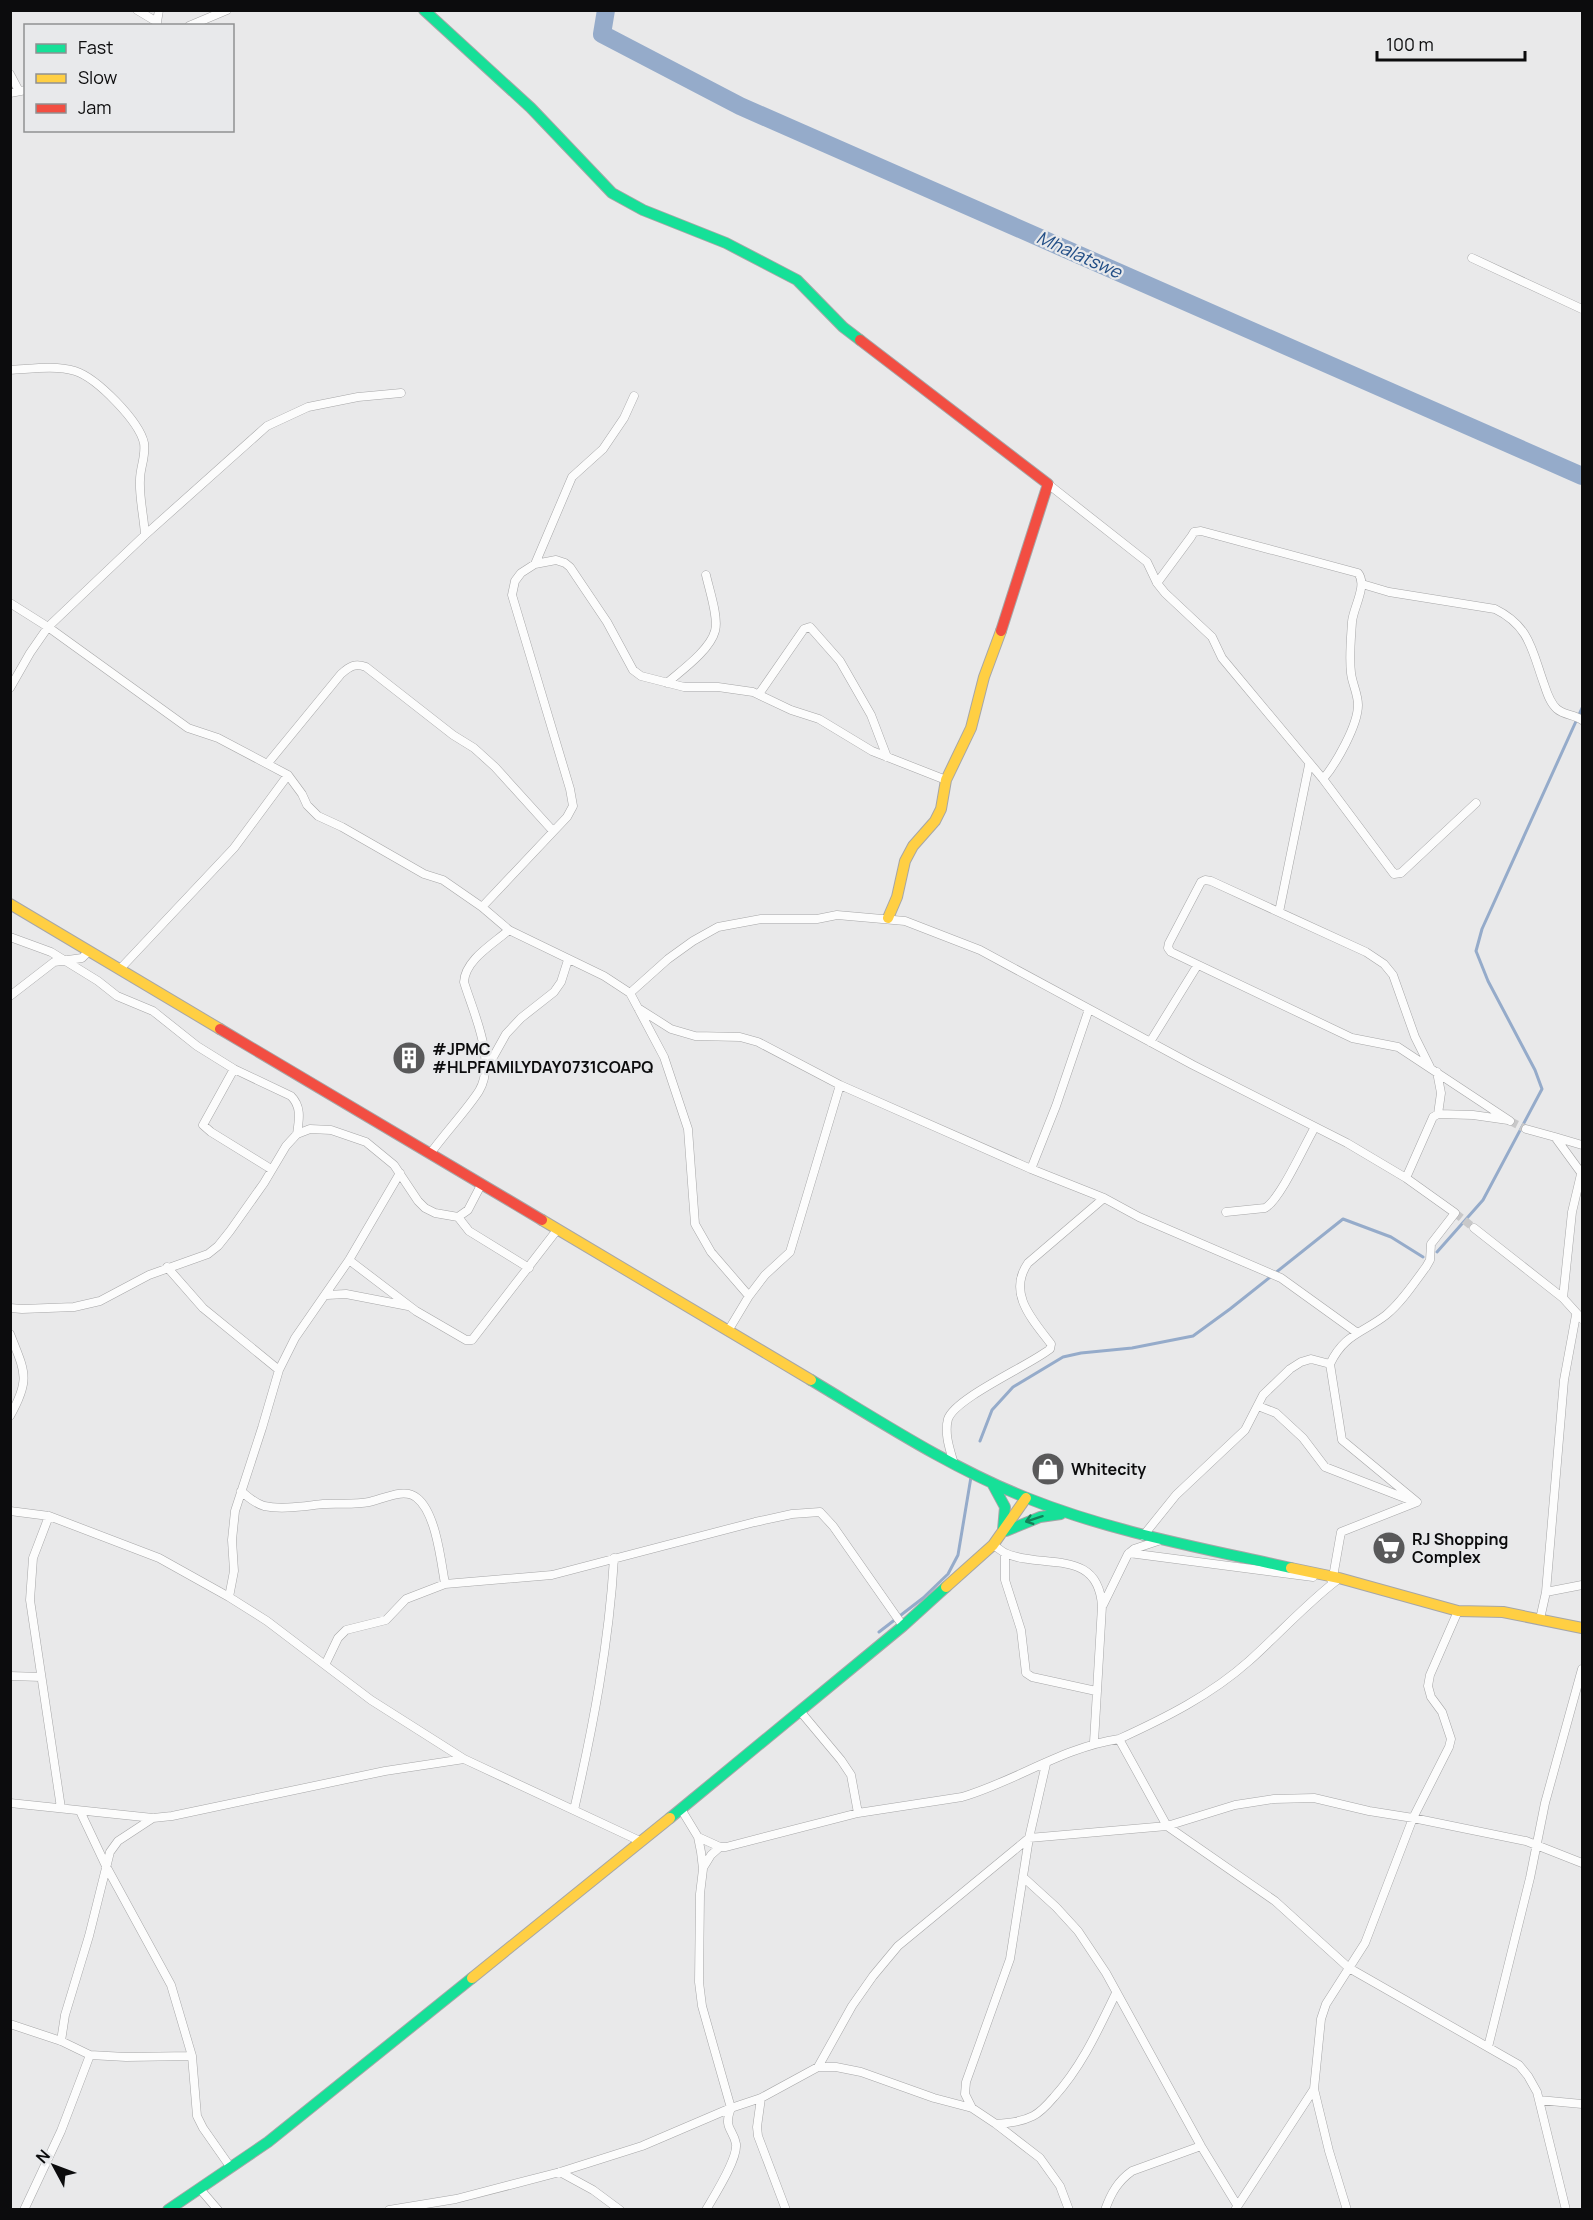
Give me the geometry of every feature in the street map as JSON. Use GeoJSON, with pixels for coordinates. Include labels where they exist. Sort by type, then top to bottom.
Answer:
{"type":"FeatureCollection","features":[{"type":"Feature","properties":{"kind":"street"},"geometry":{"type":"LineString","coordinates":[[137,10],[158,24],[159,10]]}},
{"type":"Feature","properties":{"kind":"street"},"geometry":{"type":"LineString","coordinates":[[194,24],[227,10]]}},
{"type":"Feature","properties":{"kind":"street"},"geometry":{"type":"LineString","coordinates":[[424,10],[531,108],[612,193],[643,210],[726,243],[797,280],[843,327],[1147,562],[1157,583],[1212,637],[1222,658],[1323,779],[1390,870],[1398,875],[1476,803]]}},
{"type":"Feature","properties":{"kind":"street"},"geometry":{"type":"LineString","coordinates":[[10,74],[18,91]]}},
{"type":"Feature","properties":{"kind":"street"},"geometry":{"type":"LineString","coordinates":[[1472,258],[1582,309]]}},
{"type":"Feature","properties":{"kind":"street"},"geometry":{"type":"LineString","coordinates":[[10,370],[46,368],[76,371],[90,379],[135,423],[143,442],[145,460],[140,480],[145,535]]}},
{"type":"Feature","properties":{"kind":"street"},"geometry":{"type":"LineString","coordinates":[[10,688],[48,627],[145,535],[267,426],[308,407],[358,397],[401,393]]}},
{"type":"Feature","properties":{"kind":"street"},"geometry":{"type":"LineString","coordinates":[[536,564],[572,477],[603,449],[624,418],[634,396]]}},
{"type":"Feature","properties":{"kind":"street"},"geometry":{"type":"LineString","coordinates":[[888,918],[897,897],[905,861],[913,846],[936,821],[941,809],[946,780],[970,728],[984,677],[1014,595],[1048,484]]}},
{"type":"Feature","properties":{"kind":"street"},"geometry":{"type":"LineString","coordinates":[[1157,583],[1194,532],[1200,531],[1358,573],[1362,584],[1352,619],[1351,672],[1358,705],[1345,744],[1323,779]]}},
{"type":"Feature","properties":{"kind":"street"},"geometry":{"type":"LineString","coordinates":[[482,907],[567,817],[573,806],[570,789],[512,595],[515,581],[521,573],[536,564],[556,560],[570,567],[607,622],[633,670],[641,676],[684,687],[718,687],[759,694],[790,710],[819,719],[887,758],[946,780]]}},
{"type":"Feature","properties":{"kind":"street"},"geometry":{"type":"LineString","coordinates":[[667,683],[693,661],[716,631],[716,619],[706,575]]}},
{"type":"Feature","properties":{"kind":"street"},"geometry":{"type":"LineString","coordinates":[[1362,584],[1389,592],[1495,609],[1510,616],[1527,638],[1550,700],[1558,710],[1581,719]]}},
{"type":"Feature","properties":{"kind":"street"},"geometry":{"type":"LineString","coordinates":[[10,603],[48,627],[188,728],[218,738],[288,775],[307,805],[318,816],[342,827],[424,874],[443,880],[482,907],[509,930],[604,976],[630,993],[663,1057],[688,1129],[695,1224],[711,1252],[749,1296]]}},
{"type":"Feature","properties":{"kind":"street"},"geometry":{"type":"LineString","coordinates":[[759,694],[804,629],[810,627],[840,662],[871,715],[887,758]]}},
{"type":"Feature","properties":{"kind":"street"},"geometry":{"type":"LineString","coordinates":[[268,763],[341,674],[357,664],[366,667],[453,735],[474,748],[495,767],[554,831]]}},
{"type":"Feature","properties":{"kind":"street"},"geometry":{"type":"LineString","coordinates":[[1279,912],[1309,765]]}},
{"type":"Feature","properties":{"kind":"street"},"geometry":{"type":"LineString","coordinates":[[120,969],[234,848],[288,775]]}},
{"type":"Feature","properties":{"kind":"street"},"geometry":{"type":"LineString","coordinates":[[1406,1178],[1433,1118],[1438,1114],[1473,1115],[1510,1120],[1434,1070],[1398,1047],[1352,1038],[1171,952],[1168,948],[1201,882],[1205,880],[1211,882],[1279,912],[1366,952],[1384,964],[1393,975],[1415,1037],[1434,1070],[1441,1093],[1438,1114]]}},
{"type":"Feature","properties":{"kind":"street"},"geometry":{"type":"LineString","coordinates":[[10,904],[728,1331],[954,1464],[991,1482],[1069,1514],[1143,1536],[1333,1577],[1458,1611],[1503,1612],[1582,1628]]}},
{"type":"Feature","properties":{"kind":"street"},"geometry":{"type":"LineString","coordinates":[[630,993],[668,959],[718,927],[761,919],[817,919],[837,915],[888,918],[924,927],[980,950],[1347,1143],[1406,1178],[1455,1213],[1431,1244],[1430,1260],[1426,1267],[1398,1304],[1386,1315],[1356,1332],[1339,1349],[1330,1364],[1342,1440],[1417,1502]]}},
{"type":"Feature","properties":{"kind":"street"},"geometry":{"type":"LineString","coordinates":[[486,1069],[484,1049],[464,982],[464,975],[468,966],[509,930]]}},
{"type":"Feature","properties":{"kind":"street"},"geometry":{"type":"LineString","coordinates":[[10,937],[42,948],[98,981],[117,996],[153,1011],[197,1046],[282,1092],[296,1102],[299,1109],[297,1134]]}},
{"type":"Feature","properties":{"kind":"street"},"geometry":{"type":"LineString","coordinates":[[10,996],[54,962],[82,958],[89,951]]}},
{"type":"Feature","properties":{"kind":"street"},"geometry":{"type":"LineString","coordinates":[[430,1154],[480,1089],[486,1069],[506,1035],[521,1018],[554,992],[561,982],[568,960]]}},
{"type":"Feature","properties":{"kind":"street"},"geometry":{"type":"LineString","coordinates":[[1150,1041],[1197,966]]}},
{"type":"Feature","properties":{"kind":"street"},"geometry":{"type":"LineString","coordinates":[[637,1007],[671,1029],[695,1036],[740,1037],[758,1042],[840,1085],[1031,1169],[1104,1198],[1139,1217],[1281,1278],[1356,1332]]}},
{"type":"Feature","properties":{"kind":"street"},"geometry":{"type":"LineString","coordinates":[[1031,1169],[1056,1106],[1089,1009]]}},
{"type":"Feature","properties":{"kind":"street"},"geometry":{"type":"LineString","coordinates":[[234,1068],[203,1121],[203,1125],[271,1169]]}},
{"type":"Feature","properties":{"kind":"street"},"geometry":{"type":"LineString","coordinates":[[728,1331],[765,1275],[790,1252],[840,1085]]}},
{"type":"Feature","properties":{"kind":"street"},"geometry":{"type":"LineString","coordinates":[[1226,1212],[1265,1208],[1270,1205],[1315,1127]]}},
{"type":"Feature","properties":{"kind":"street"},"geometry":{"type":"LineString","coordinates":[[10,1308],[22,1310],[74,1307],[100,1301],[167,1267],[208,1254],[218,1246],[264,1183],[285,1146],[297,1134],[321,1128],[348,1135],[373,1148],[394,1165],[418,1202],[425,1208],[435,1213],[458,1217],[469,1231],[529,1269]]}},
{"type":"Feature","properties":{"kind":"street"},"geometry":{"type":"LineString","coordinates":[[1526,1129],[1582,1144]]}},
{"type":"Feature","properties":{"kind":"street"},"geometry":{"type":"LineString","coordinates":[[1555,1137],[1582,1172],[1572,1212],[1563,1298]]}},
{"type":"Feature","properties":{"kind":"street"},"geometry":{"type":"LineString","coordinates":[[229,1597],[234,1571],[232,1540],[235,1510],[279,1370],[295,1338],[350,1260],[400,1173]]}},
{"type":"Feature","properties":{"kind":"street"},"geometry":{"type":"LineString","coordinates":[[458,1217],[468,1210],[482,1185]]}},
{"type":"Feature","properties":{"kind":"street"},"geometry":{"type":"LineString","coordinates":[[954,1464],[948,1441],[949,1416],[994,1382],[1050,1348],[1051,1344],[1021,1299],[1018,1286],[1021,1272],[1028,1263],[1104,1198]]}},
{"type":"Feature","properties":{"kind":"street"},"geometry":{"type":"LineString","coordinates":[[1474,1228],[1563,1298],[1579,1317],[1564,1380],[1546,1592],[1540,1619]]}},
{"type":"Feature","properties":{"kind":"street"},"geometry":{"type":"LineString","coordinates":[[350,1260],[409,1306],[466,1340],[472,1340],[557,1230]]}},
{"type":"Feature","properties":{"kind":"street"},"geometry":{"type":"LineString","coordinates":[[167,1267],[203,1308],[279,1370]]}},
{"type":"Feature","properties":{"kind":"street"},"geometry":{"type":"LineString","coordinates":[[327,1295],[346,1294],[409,1306]]}},
{"type":"Feature","properties":{"kind":"street"},"geometry":{"type":"LineString","coordinates":[[10,1334],[25,1374],[25,1386],[10,1416]]}},
{"type":"Feature","properties":{"kind":"street"},"geometry":{"type":"LineString","coordinates":[[1143,1536],[1176,1495],[1245,1430],[1273,1384],[1301,1362],[1311,1359],[1330,1364]]}},
{"type":"Feature","properties":{"kind":"street"},"geometry":{"type":"LineString","coordinates":[[1258,1406],[1276,1413],[1303,1438],[1325,1467],[1417,1502]]}},
{"type":"Feature","properties":{"kind":"street"},"geometry":{"type":"LineString","coordinates":[[991,1482],[1005,1507],[1003,1533]]}},
{"type":"Feature","properties":{"kind":"street"},"geometry":{"type":"LineString","coordinates":[[240,1491],[255,1503],[266,1506],[302,1507],[366,1503],[410,1493],[420,1500],[434,1529],[445,1584]]}},
{"type":"Feature","properties":{"kind":"street"},"geometry":{"type":"LineString","coordinates":[[168,2210],[268,2142],[681,1809],[903,1626],[993,1545],[1026,1498]]}},
{"type":"Feature","properties":{"kind":"street"},"geometry":{"type":"LineString","coordinates":[[1333,1577],[1341,1532],[1417,1502]]}},
{"type":"Feature","properties":{"kind":"street"},"geometry":{"type":"LineString","coordinates":[[10,1511],[49,1516],[159,1558],[267,1621],[371,1700],[464,1759],[640,1841]]}},
{"type":"Feature","properties":{"kind":"street"},"geometry":{"type":"LineString","coordinates":[[325,1665],[338,1638],[346,1630],[386,1620],[406,1599],[445,1584],[552,1575],[755,1522],[792,1514],[820,1512],[833,1526],[903,1626]]}},
{"type":"Feature","properties":{"kind":"street"},"geometry":{"type":"LineString","coordinates":[[1003,1533],[1049,1514],[1069,1514]]}},
{"type":"Feature","properties":{"kind":"street"},"geometry":{"type":"LineString","coordinates":[[49,1516],[33,1558],[30,1600],[61,1808]]}},
{"type":"Feature","properties":{"kind":"street"},"geometry":{"type":"LineString","coordinates":[[1102,1606],[1123,1561],[1130,1553],[1134,1549],[1161,1540]]}},
{"type":"Feature","properties":{"kind":"street"},"geometry":{"type":"LineString","coordinates":[[993,1545],[1005,1553],[1079,1567],[1093,1577],[1101,1590],[1094,1742]]}},
{"type":"Feature","properties":{"kind":"street"},"geometry":{"type":"LineString","coordinates":[[1005,1553],[1005,1580],[1021,1630],[1026,1673],[1032,1677],[1096,1691]]}},
{"type":"Feature","properties":{"kind":"street"},"geometry":{"type":"LineString","coordinates":[[703,1869],[711,1855],[720,1847],[753,1841],[858,1813],[962,1797],[1046,1764],[1094,1742],[1119,1739],[1162,1720],[1203,1695],[1247,1662],[1314,1598],[1336,1581],[1130,1553]]}},
{"type":"Feature","properties":{"kind":"street"},"geometry":{"type":"LineString","coordinates":[[574,1810],[606,1648],[614,1558]]}},
{"type":"Feature","properties":{"kind":"street"},"geometry":{"type":"LineString","coordinates":[[1546,1592],[1582,1585]]}},
{"type":"Feature","properties":{"kind":"street"},"geometry":{"type":"LineString","coordinates":[[1347,2210],[1314,2090],[1321,2019],[1326,2004],[1365,1943],[1413,1818],[1449,1748],[1451,1739],[1442,1712],[1431,1697],[1428,1686],[1430,1675],[1458,1611]]}},
{"type":"Feature","properties":{"kind":"street"},"geometry":{"type":"LineString","coordinates":[[1488,2046],[1545,1803],[1582,1669]]}},
{"type":"Feature","properties":{"kind":"street"},"geometry":{"type":"LineString","coordinates":[[10,1676],[41,1677]]}},
{"type":"Feature","properties":{"kind":"street"},"geometry":{"type":"LineString","coordinates":[[800,1711],[841,1760],[850,1775],[858,1813]]}},
{"type":"Feature","properties":{"kind":"street"},"geometry":{"type":"LineString","coordinates":[[1119,1739],[1167,1826],[1275,1901],[1349,1968],[1519,2065],[1537,2092],[1566,2210]]}},
{"type":"Feature","properties":{"kind":"street"},"geometry":{"type":"LineString","coordinates":[[10,1803],[153,1818],[172,1816],[385,1771],[464,1759]]}},
{"type":"Feature","properties":{"kind":"street"},"geometry":{"type":"LineString","coordinates":[[972,2108],[965,2094],[966,2082],[1010,1959],[1029,1838],[1046,1764]]}},
{"type":"Feature","properties":{"kind":"street"},"geometry":{"type":"LineString","coordinates":[[818,2067],[852,2006],[898,1946],[1029,1838],[1167,1826],[1235,1805],[1274,1799],[1314,1798],[1369,1811],[1502,1836],[1582,1863]]}},
{"type":"Feature","properties":{"kind":"street"},"geometry":{"type":"LineString","coordinates":[[681,1809],[698,1837],[703,1869],[700,1894],[700,1990],[731,2108],[727,2118],[736,2145],[733,2159],[706,2210]]}},
{"type":"Feature","properties":{"kind":"street"},"geometry":{"type":"LineString","coordinates":[[80,1811],[106,1866],[171,1985],[192,2056],[197,2116],[231,2168]]}},
{"type":"Feature","properties":{"kind":"street"},"geometry":{"type":"LineString","coordinates":[[61,2041],[65,2015],[90,1936],[110,1852],[118,1841],[153,1818]]}},
{"type":"Feature","properties":{"kind":"street"},"geometry":{"type":"LineString","coordinates":[[698,1837],[720,1847]]}},
{"type":"Feature","properties":{"kind":"street"},"geometry":{"type":"LineString","coordinates":[[1023,1877],[1078,1931],[1106,1973],[1236,2207],[1314,2090]]}},
{"type":"Feature","properties":{"kind":"street"},"geometry":{"type":"LineString","coordinates":[[996,2124],[1015,2122],[1034,2115],[1055,2096],[1071,2078],[1083,2059],[1116,1993]]}},
{"type":"Feature","properties":{"kind":"street"},"geometry":{"type":"LineString","coordinates":[[10,2024],[61,2041],[90,2055],[192,2056]]}},
{"type":"Feature","properties":{"kind":"street"},"geometry":{"type":"LineString","coordinates":[[24,2210],[61,2131],[90,2055]]}},
{"type":"Feature","properties":{"kind":"street"},"geometry":{"type":"LineString","coordinates":[[390,2210],[456,2199],[560,2172],[642,2146],[761,2097],[818,2067],[836,2067],[861,2072],[934,2098],[972,2108],[1040,2158],[1060,2186],[1069,2210]]}},
{"type":"Feature","properties":{"kind":"street"},"geometry":{"type":"LineString","coordinates":[[761,2097],[758,2136],[786,2210]]}},
{"type":"Feature","properties":{"kind":"street"},"geometry":{"type":"LineString","coordinates":[[1539,2100],[1582,2104]]}},
{"type":"Feature","properties":{"kind":"street"},"geometry":{"type":"LineString","coordinates":[[1105,2210],[1118,2183],[1132,2171],[1201,2146]]}},
{"type":"Feature","properties":{"kind":"street"},"geometry":{"type":"LineString","coordinates":[[560,2172],[592,2190],[620,2210]]}},
{"type":"Feature","properties":{"kind":"street"},"geometry":{"type":"LineString","coordinates":[[200,2189],[218,2210]]}},
{"type":"Feature","properties":{"kind":"waterway","name":"Mhalatswe"},"geometry":{"type":"LineString","coordinates":[[606,10],[602,34],[740,106],[1582,476]]}},
{"type":"Feature","properties":{"kind":"waterway"},"geometry":{"type":"LineString","coordinates":[[1437,1252],[1483,1200],[1542,1089],[1535,1070],[1488,981],[1476,951],[1482,929],[1582,708]]}},
{"type":"Feature","properties":{"kind":"waterway"},"geometry":{"type":"LineString","coordinates":[[980,1441],[992,1410],[1013,1387],[1063,1357],[1132,1348],[1193,1336],[1343,1219],[1391,1237],[1423,1257]]}},
{"type":"Feature","properties":{"kind":"waterway"},"geometry":{"type":"LineString","coordinates":[[879,1632],[923,1598],[948,1574],[958,1555],[971,1477]]}},
{"type":"Feature","properties":{"kind":"tunnel"},"geometry":{"type":"LineString","coordinates":[[1510,1121],[1526,1129]]}},
{"type":"Feature","properties":{"kind":"tunnel"},"geometry":{"type":"LineString","coordinates":[[1455,1213],[1474,1228]]}},
{"type":"Feature","properties":{"kind":"traffic: fast"},"geometry":{"type":"LineString","coordinates":[[424,10],[531,108],[612,193],[643,210],[726,243],[797,280],[843,327],[860,340]]}},
{"type":"Feature","properties":{"kind":"traffic: fast"},"geometry":{"type":"LineString","coordinates":[[811,1380],[944,1459],[1027,1498],[1124,1530],[1291,1568]]}},
{"type":"Feature","properties":{"kind":"traffic: fast"},"geometry":{"type":"LineString","coordinates":[[992,1483],[1005,1507],[1003,1530]]}},
{"type":"Feature","properties":{"kind":"traffic: fast"},"geometry":{"type":"LineString","coordinates":[[1006,1531],[1040,1517],[1061,1514]]}},
{"type":"Feature","properties":{"kind":"traffic: fast"},"geometry":{"type":"LineString","coordinates":[[670,1818],[903,1626],[946,1587]]}},
{"type":"Feature","properties":{"kind":"traffic: fast"},"geometry":{"type":"LineString","coordinates":[[168,2210],[268,2142],[472,1978]]}},
{"type":"Feature","properties":{"kind":"traffic: slow"},"geometry":{"type":"LineString","coordinates":[[888,918],[897,897],[905,861],[913,846],[935,821],[941,809],[946,780],[971,728],[984,677],[1001,631]]}},
{"type":"Feature","properties":{"kind":"traffic: slow"},"geometry":{"type":"LineString","coordinates":[[10,904],[220,1029]]}},
{"type":"Feature","properties":{"kind":"traffic: slow"},"geometry":{"type":"LineString","coordinates":[[542,1220],[811,1380]]}},
{"type":"Feature","properties":{"kind":"traffic: slow"},"geometry":{"type":"LineString","coordinates":[[946,1587],[993,1545],[1026,1498]]}},
{"type":"Feature","properties":{"kind":"traffic: slow"},"geometry":{"type":"LineString","coordinates":[[1291,1568],[1339,1578],[1458,1611],[1503,1612],[1582,1628]]}},
{"type":"Feature","properties":{"kind":"traffic: slow"},"geometry":{"type":"LineString","coordinates":[[472,1978],[670,1818]]}},
{"type":"Feature","properties":{"kind":"traffic: jam"},"geometry":{"type":"LineString","coordinates":[[860,340],[1048,484],[1001,631]]}},
{"type":"Feature","properties":{"kind":"traffic: jam"},"geometry":{"type":"LineString","coordinates":[[220,1029],[542,1220]]}},
{"type":"Feature","properties":{"kind":"place","name":"#JPMC #HLPFAMILYDAY0731COAPQ"},"geometry":{"type":"Point","coordinates":[409,1058]}},
{"type":"Feature","properties":{"kind":"place","name":"Whitecity"},"geometry":{"type":"Point","coordinates":[1048,1469]}},
{"type":"Feature","properties":{"kind":"place","name":"RJ Shopping Complex"},"geometry":{"type":"Point","coordinates":[1389,1548]}}]}
